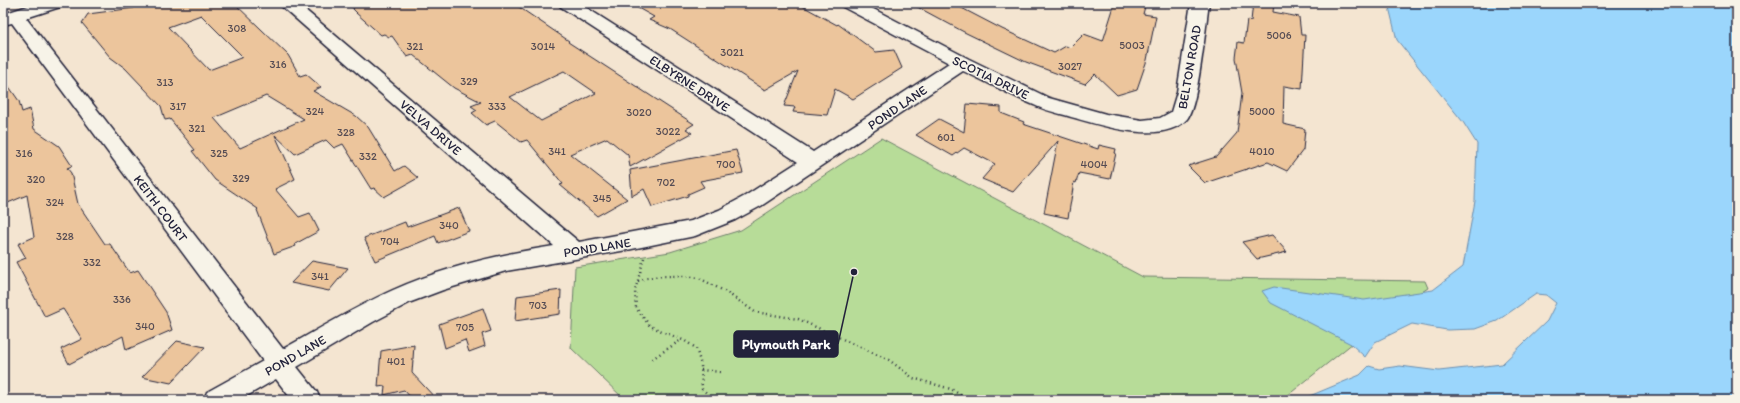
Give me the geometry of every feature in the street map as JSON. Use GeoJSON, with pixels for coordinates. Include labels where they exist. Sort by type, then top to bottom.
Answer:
{"type":"FeatureCollection","features":[{"type":"Feature","properties":{"kind":"street"},"geometry":{"type":"LineString","coordinates":[[9,18],[54,3]]}},
{"type":"Feature","properties":{"kind":"street","name":"VELVA DRIVE"},"geometry":{"type":"LineString","coordinates":[[287,3],[574,250]]}},
{"type":"Feature","properties":{"kind":"street","name":"ELBYRNE DRIVE"},"geometry":{"type":"LineString","coordinates":[[567,3],[813,162]]}},
{"type":"Feature","properties":{"kind":"street","name":"SCOTIA DRIVE"},"geometry":{"type":"LineString","coordinates":[[849,3],[962,63],[1042,102],[1105,120],[1142,126]]}},
{"type":"Feature","properties":{"kind":"street","name":"BELTON ROAD"},"geometry":{"type":"LineString","coordinates":[[1142,126],[1165,124],[1180,115],[1187,92],[1200,3]]}},
{"type":"Feature","properties":{"kind":"street","name":"KEITH COURT"},"geometry":{"type":"LineString","coordinates":[[9,18],[307,400]]}},
{"type":"Feature","properties":{"kind":"street","name":"POND LANE"},"geometry":{"type":"LineString","coordinates":[[217,400],[364,315],[402,296],[435,283],[506,262],[627,242],[695,228],[727,215],[753,201],[962,63]]}},
{"type":"Feature","properties":{"kind":"path"},"geometry":{"type":"LineString","coordinates":[[714,400],[703,393],[700,383],[701,365],[696,348],[650,326],[636,308],[635,291],[638,281],[646,278],[662,276],[686,276],[699,278],[726,292],[755,312],[798,319],[889,360],[916,380],[962,393],[968,400]]}},
{"type":"Feature","properties":{"kind":"path"},"geometry":{"type":"LineString","coordinates":[[652,359],[682,340]]}},
{"type":"Feature","properties":{"kind":"path"},"geometry":{"type":"LineString","coordinates":[[701,370],[721,372]]}},
{"type":"Feature","properties":{"kind":"green space"},"geometry":{"type":"Polygon","coordinates":[[[881,138],[1143,277],[1425,281],[1428,288],[1394,310],[1282,400],[625,400],[571,348],[575,267],[670,252],[741,230],[881,138]]]}},
{"type":"Feature","properties":{"kind":"water"},"geometry":{"type":"Polygon","coordinates":[[[1388,3],[1737,3],[1737,400],[1300,400],[1360,375],[1369,366],[1379,369],[1400,366],[1439,371],[1502,364],[1547,321],[1556,303],[1546,295],[1536,294],[1497,321],[1475,329],[1447,330],[1412,324],[1375,342],[1365,357],[1351,344],[1271,303],[1262,291],[1274,287],[1364,300],[1433,290],[1463,267],[1475,201],[1477,144],[1463,122],[1397,40],[1388,3]]]}},
{"type":"Feature","properties":{"kind":"building"},"geometry":{"type":"Polygon","coordinates":[[[130,3],[234,3],[288,55],[300,76],[306,74],[321,87],[313,91],[356,116],[368,127],[395,171],[404,166],[418,178],[384,197],[374,188],[371,189],[343,144],[334,148],[326,140],[295,154],[275,135],[295,179],[275,189],[299,217],[310,213],[319,231],[295,244],[296,246],[274,254],[257,210],[258,209],[215,180],[192,151],[195,150],[170,119],[165,120],[161,106],[125,68],[110,57],[82,23],[88,14],[134,8],[130,3]],[[201,15],[168,27],[209,70],[243,57],[201,15]],[[266,96],[214,118],[240,148],[304,119],[266,96]]]}},
{"type":"Feature","properties":{"kind":"building"},"geometry":{"type":"Polygon","coordinates":[[[347,3],[513,3],[569,41],[568,42],[694,124],[686,129],[692,133],[630,167],[628,155],[607,138],[570,154],[627,199],[597,216],[560,185],[563,184],[527,140],[521,142],[495,121],[486,125],[472,113],[477,110],[471,106],[481,102],[454,88],[413,55],[407,57],[392,36],[389,37],[384,34],[381,35],[356,13],[347,3]],[[564,71],[510,97],[541,121],[596,93],[564,71]]]}},
{"type":"Feature","properties":{"kind":"building"},"geometry":{"type":"Polygon","coordinates":[[[629,3],[797,3],[837,25],[838,24],[876,52],[894,50],[902,68],[853,99],[835,89],[827,115],[793,112],[795,107],[784,106],[798,71],[765,90],[670,29],[649,20],[654,17],[629,3]]]}},
{"type":"Feature","properties":{"kind":"building"},"geometry":{"type":"Polygon","coordinates":[[[910,3],[952,3],[1002,29],[1054,53],[1066,46],[1070,48],[1084,34],[1103,41],[1115,3],[1146,3],[1143,14],[1156,16],[1147,60],[1137,89],[1117,95],[1095,74],[1085,84],[1026,62],[964,32],[910,3]]]}},
{"type":"Feature","properties":{"kind":"building"},"geometry":{"type":"Polygon","coordinates":[[[1253,3],[1274,3],[1273,12],[1299,17],[1301,35],[1305,35],[1302,89],[1284,86],[1283,124],[1305,129],[1303,150],[1287,171],[1268,162],[1205,183],[1188,166],[1216,157],[1237,133],[1242,93],[1236,58],[1238,42],[1244,43],[1247,20],[1251,21],[1253,3]]]}},
{"type":"Feature","properties":{"kind":"building"},"geometry":{"type":"Polygon","coordinates":[[[3,78],[19,101],[22,112],[30,109],[34,129],[59,146],[72,166],[67,168],[71,173],[78,204],[105,244],[110,244],[130,273],[138,270],[166,312],[172,330],[126,350],[123,336],[69,364],[61,349],[82,339],[63,309],[45,317],[16,262],[26,258],[18,244],[34,237],[27,195],[3,205],[3,78]]]}},
{"type":"Feature","properties":{"kind":"building"},"geometry":{"type":"Polygon","coordinates":[[[967,104],[1001,107],[1001,113],[1024,122],[1023,124],[1098,149],[1099,145],[1116,149],[1110,179],[1079,173],[1076,183],[1074,182],[1068,218],[1044,213],[1058,141],[1013,192],[982,179],[995,164],[964,148],[953,156],[916,135],[939,119],[964,132],[967,104]]]}},
{"type":"Feature","properties":{"kind":"building"},"geometry":{"type":"Polygon","coordinates":[[[736,150],[743,173],[700,181],[704,187],[688,194],[688,196],[652,207],[644,189],[632,196],[630,170],[736,150]]]}},
{"type":"Feature","properties":{"kind":"building"},"geometry":{"type":"Polygon","coordinates":[[[459,208],[469,231],[438,243],[435,236],[375,261],[364,238],[405,222],[407,227],[459,208]]]}},
{"type":"Feature","properties":{"kind":"building"},"geometry":{"type":"Polygon","coordinates":[[[1272,235],[1287,252],[1257,259],[1242,242],[1272,235]]]}},
{"type":"Feature","properties":{"kind":"building"},"geometry":{"type":"Polygon","coordinates":[[[312,261],[348,268],[329,291],[291,283],[312,261]]]}},
{"type":"Feature","properties":{"kind":"building"},"geometry":{"type":"Polygon","coordinates":[[[561,290],[560,314],[515,321],[517,296],[561,290]]]}},
{"type":"Feature","properties":{"kind":"building"},"geometry":{"type":"Polygon","coordinates":[[[483,308],[491,331],[482,334],[485,346],[469,352],[465,340],[445,348],[439,324],[483,308]]]}},
{"type":"Feature","properties":{"kind":"building"},"geometry":{"type":"Polygon","coordinates":[[[177,341],[205,347],[171,383],[142,377],[177,341]]]}},
{"type":"Feature","properties":{"kind":"building"},"geometry":{"type":"Polygon","coordinates":[[[414,345],[412,373],[437,400],[413,400],[404,390],[384,395],[385,386],[378,387],[381,351],[414,345]]]}},
{"type":"Feature","properties":{"kind":"place","name":"Plymouth Park"},"geometry":{"type":"Point","coordinates":[854,272]}}]}
